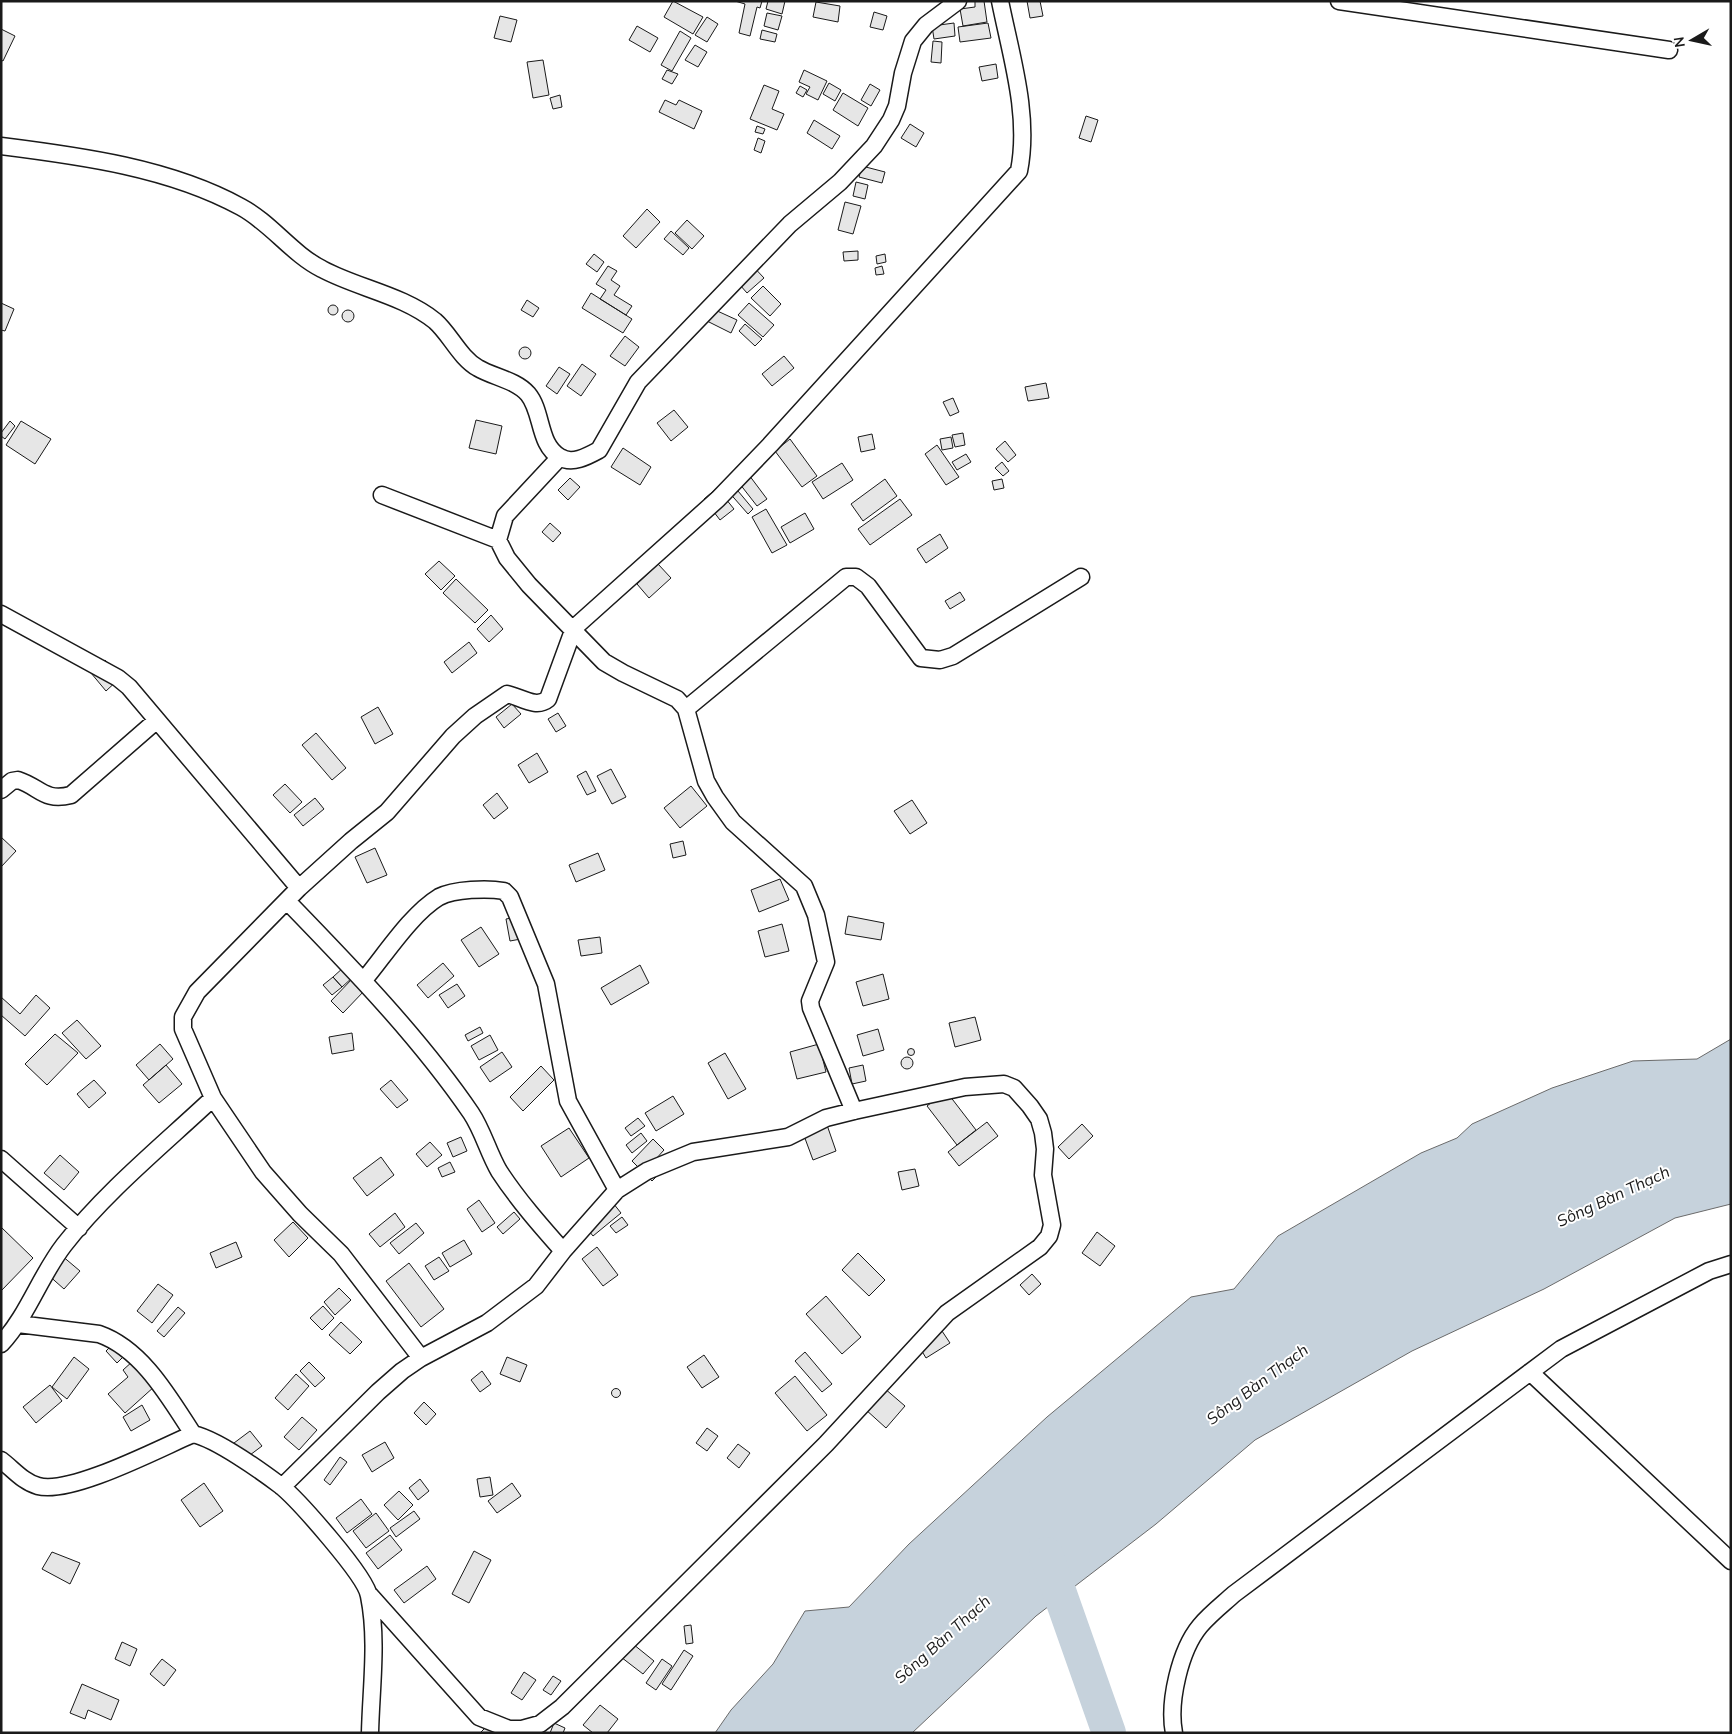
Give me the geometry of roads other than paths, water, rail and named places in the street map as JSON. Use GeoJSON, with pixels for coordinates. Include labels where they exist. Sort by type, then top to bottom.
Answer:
{"type":"FeatureCollection","features":[{"type":"Feature","properties":{"kind":"street"},"geometry":{"type":"LineString","coordinates":[[1,146],[70,154],[189,182],[243,207],[312,264],[415,308],[444,330],[476,368],[523,389],[529,396],[538,414],[545,438],[560,457],[574,460],[599,450],[638,382],[790,224],[859,163],[891,120],[897,106],[903,73],[912,41],[926,25],[958,1]]}},
{"type":"Feature","properties":{"kind":"street"},"geometry":{"type":"LineString","coordinates":[[421,1358],[340,1254],[300,1214],[263,1172],[213,1098],[183,1029],[182,1017],[198,992],[299,888],[351,841],[387,812],[435,755],[474,716],[506,694],[536,704],[543,703],[548,699],[574,628],[718,499],[770,445],[1019,171],[1023,143],[1018,88],[1000,1]]}},
{"type":"Feature","properties":{"kind":"street"},"geometry":{"type":"LineString","coordinates":[[1339,1],[1669,50]]}},
{"type":"Feature","properties":{"kind":"street"},"geometry":{"type":"LineString","coordinates":[[498,540],[505,516],[560,457]]}},
{"type":"Feature","properties":{"kind":"street"},"geometry":{"type":"LineString","coordinates":[[382,495],[498,540],[508,558],[529,585],[574,628],[604,662],[677,699],[686,709],[706,781],[715,797],[733,822],[804,886],[810,896],[826,962],[810,1001],[811,1008],[854,1111]]}},
{"type":"Feature","properties":{"kind":"street"},"geometry":{"type":"LineString","coordinates":[[686,709],[846,577],[856,577],[868,586],[921,658],[928,660],[953,656],[1081,577]]}},
{"type":"Feature","properties":{"kind":"street"},"geometry":{"type":"LineString","coordinates":[[1,614],[118,678],[140,698],[299,888]]}},
{"type":"Feature","properties":{"kind":"street"},"geometry":{"type":"LineString","coordinates":[[1,790],[12,781],[18,780],[47,796],[55,798],[71,795],[157,720]]}},
{"type":"Feature","properties":{"kind":"street"},"geometry":{"type":"LineString","coordinates":[[364,980],[429,904],[442,896],[483,888],[504,891],[510,897],[546,984],[568,1100],[617,1190]]}},
{"type":"Feature","properties":{"kind":"street"},"geometry":{"type":"LineString","coordinates":[[287,901],[364,980],[470,1112],[499,1170],[522,1204],[563,1251]]}},
{"type":"Feature","properties":{"kind":"street"},"geometry":{"type":"LineString","coordinates":[[18,1324],[99,1334],[110,1338],[141,1363],[166,1392],[193,1434],[213,1441],[282,1487],[346,1558],[361,1577],[369,1594],[479,1717],[509,1729],[522,1729],[540,1724],[562,1708],[826,1444],[947,1313],[1040,1248],[1049,1236],[1052,1225],[1043,1175],[1045,1149],[1039,1119],[1014,1088],[1004,1084],[965,1087],[826,1118],[788,1137],[693,1152],[647,1171],[617,1190],[563,1251],[536,1286],[487,1323],[421,1358],[378,1392],[282,1487]]}},
{"type":"Feature","properties":{"kind":"street"},"geometry":{"type":"LineString","coordinates":[[1,1344],[18,1324],[50,1264],[79,1228],[213,1098]]}},
{"type":"Feature","properties":{"kind":"street"},"geometry":{"type":"LineString","coordinates":[[1,1159],[79,1228]]}},
{"type":"Feature","properties":{"kind":"street"},"geometry":{"type":"LineString","coordinates":[[1174,1733],[1171,1718],[1177,1670],[1199,1627],[1234,1594],[1561,1349],[1710,1271],[1731,1264]]}},
{"type":"Feature","properties":{"kind":"street"},"geometry":{"type":"LineString","coordinates":[[1530,1372],[1731,1561]]}},
{"type":"Feature","properties":{"kind":"street"},"geometry":{"type":"LineString","coordinates":[[1,1460],[27,1482],[40,1487],[58,1486],[113,1469],[193,1434]]}},
{"type":"Feature","properties":{"kind":"street"},"geometry":{"type":"LineString","coordinates":[[369,1594],[373,1633],[370,1733]]}},
{"type":"Feature","properties":{"kind":"water","name":"Sông Bàn Thạch"},"geometry":{"type":"Polygon","coordinates":[[[1731,1039],[1731,1204],[1675,1218],[1544,1289],[1412,1351],[1255,1440],[1156,1524],[1036,1616],[912,1733],[715,1733],[731,1710],[773,1664],[805,1611],[849,1607],[909,1544],[1047,1417],[1191,1297],[1234,1289],[1278,1236],[1421,1153],[1457,1138],[1472,1124],[1552,1088],[1633,1061],[1697,1059],[1731,1039]]]}},
{"type":"Feature","properties":{"kind":"waterway"},"geometry":{"type":"LineString","coordinates":[[1046,1554],[1109,1733]]}}]}
